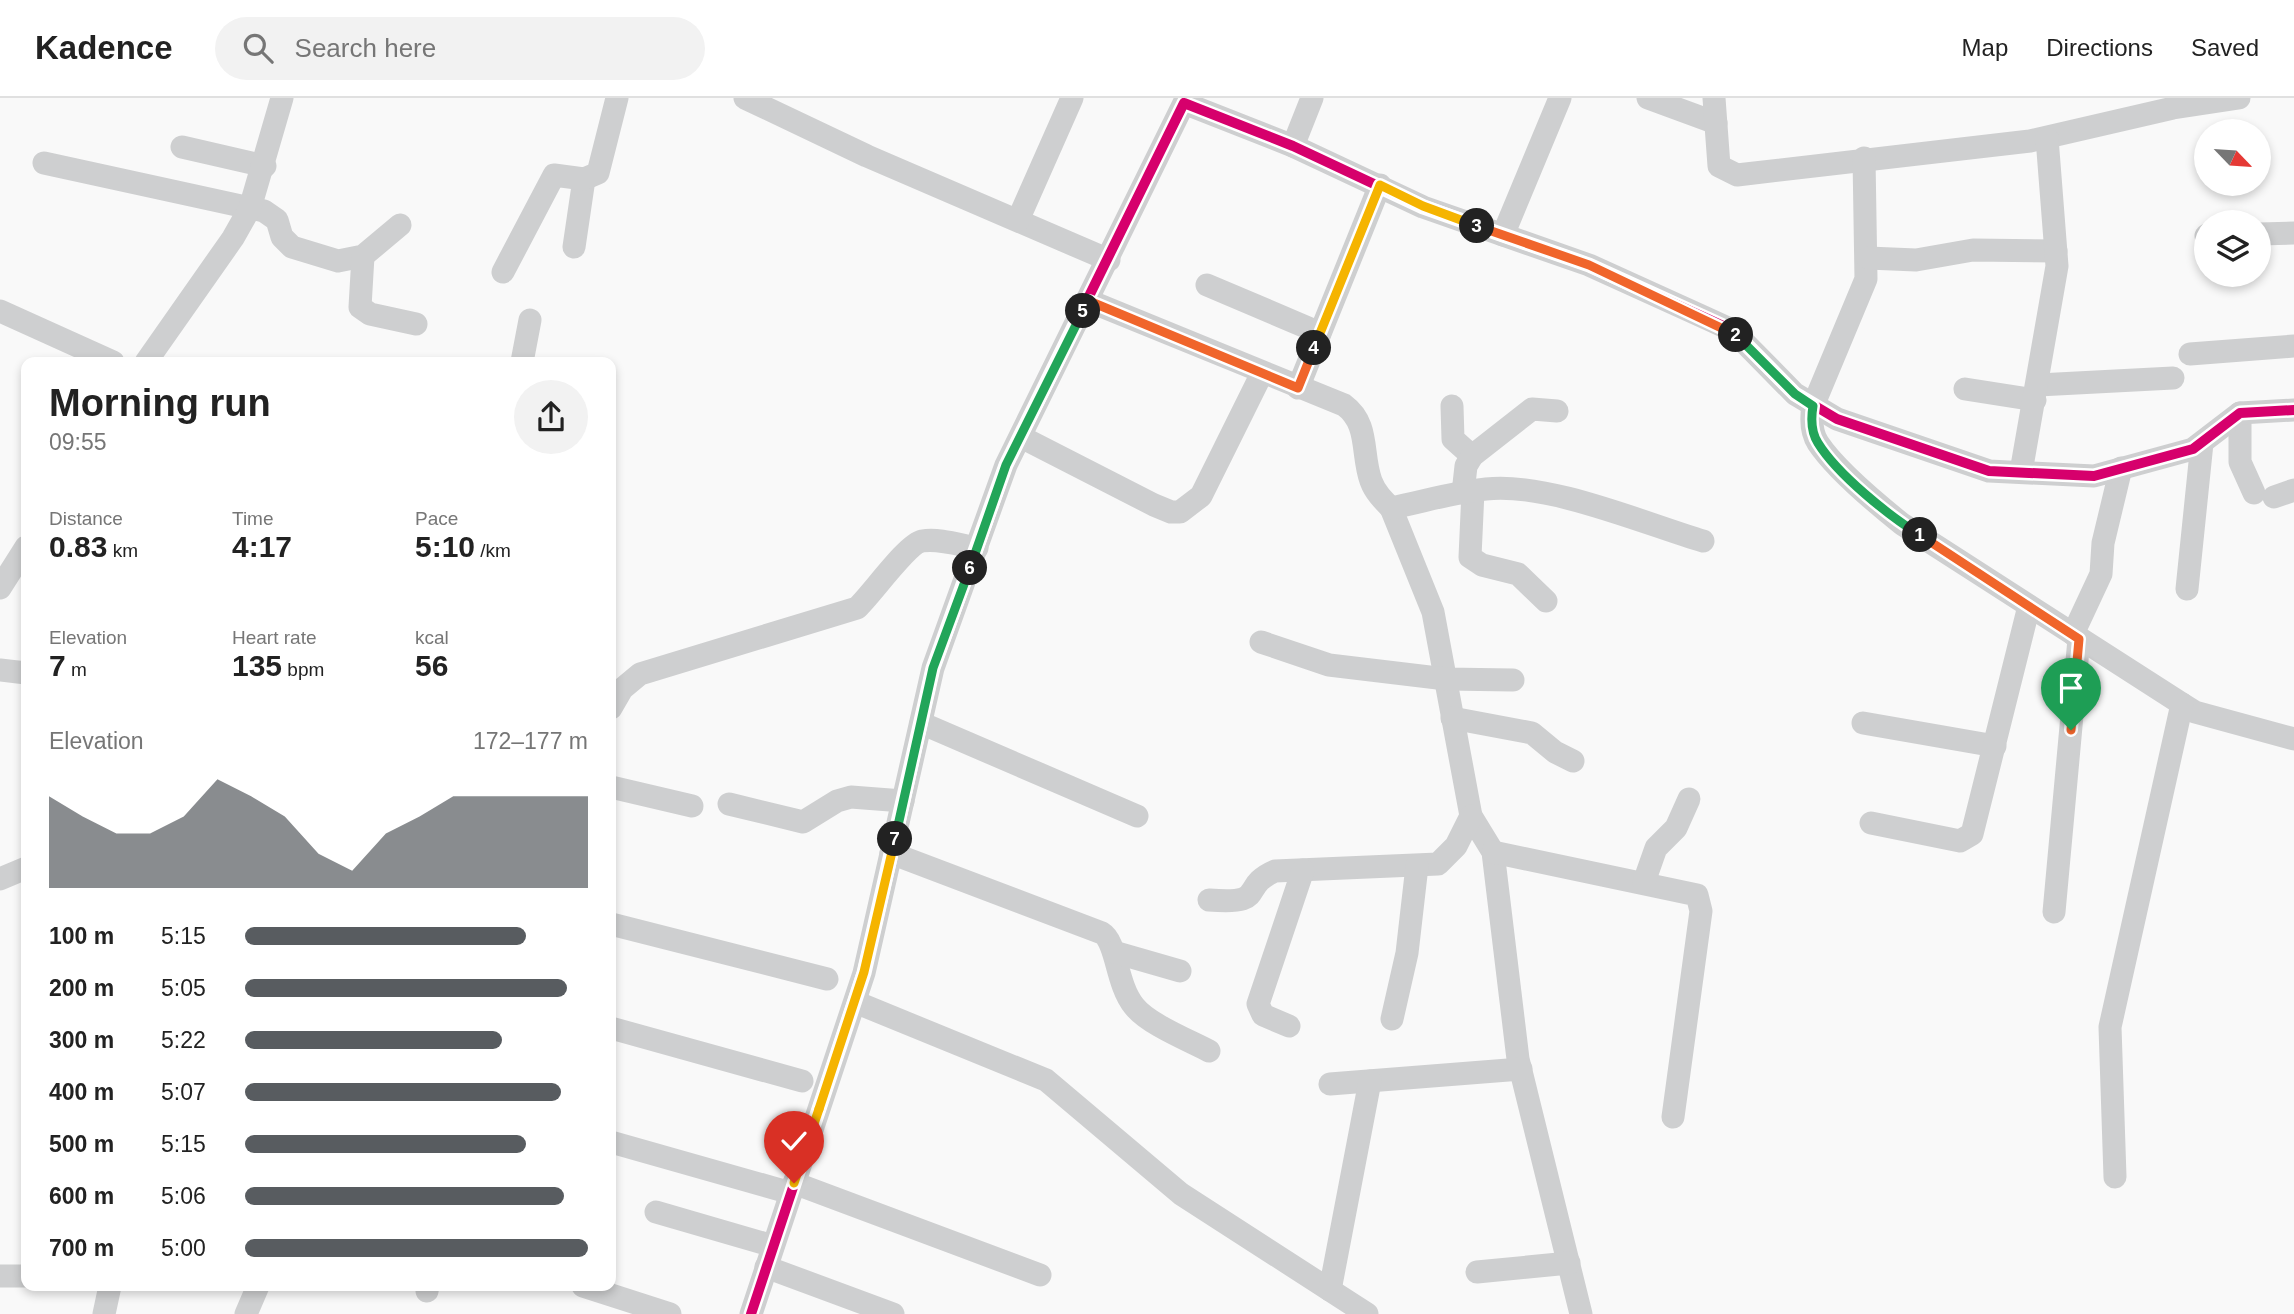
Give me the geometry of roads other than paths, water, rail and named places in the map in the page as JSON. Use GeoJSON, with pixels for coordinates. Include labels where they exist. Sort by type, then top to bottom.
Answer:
{"type":"FeatureCollection","features":[{"type":"Feature","properties":{"kind":"street"},"geometry":{"type":"LineString","coordinates":[[149,357],[233,237],[250,208],[265,166],[282,98]]}},
{"type":"Feature","properties":{"kind":"street"},"geometry":{"type":"LineString","coordinates":[[503,272],[554,175],[563,174],[584,179],[598,173],[617,98]]}},
{"type":"Feature","properties":{"kind":"street"},"geometry":{"type":"LineString","coordinates":[[745,98],[867,156],[1109,260]]}},
{"type":"Feature","properties":{"kind":"street"},"geometry":{"type":"LineString","coordinates":[[1018,220],[1072,98]]}},
{"type":"Feature","properties":{"kind":"street"},"geometry":{"type":"LineString","coordinates":[[1293,146],[1312,98]]}},
{"type":"Feature","properties":{"kind":"street"},"geometry":{"type":"LineString","coordinates":[[1503,234],[1560,98]]}},
{"type":"Feature","properties":{"kind":"street"},"geometry":{"type":"LineString","coordinates":[[1648,98],[1716,123]]}},
{"type":"Feature","properties":{"kind":"street"},"geometry":{"type":"LineString","coordinates":[[1714,98],[1719,166],[1728,173],[1737,175],[2047,138],[2173,108],[2239,98]]}},
{"type":"Feature","properties":{"kind":"street"},"geometry":{"type":"LineString","coordinates":[[751,1314],[855,1002],[933,668],[1006,465],[1089,301],[1184,103],[1293,146],[1423,206],[1589,265],[1732,330],[1795,394],[1813,406],[1837,419],[1989,471],[2094,476],[2193,449],[2239,413],[2294,410]]}},
{"type":"Feature","properties":{"kind":"street"},"geometry":{"type":"LineString","coordinates":[[2021,472],[2054,296],[2056,250],[2047,138]]}},
{"type":"Feature","properties":{"kind":"street"},"geometry":{"type":"LineString","coordinates":[[182,148],[265,166]]}},
{"type":"Feature","properties":{"kind":"street"},"geometry":{"type":"LineString","coordinates":[[1864,158],[1868,258],[1860,300],[1813,406],[1811,418],[1818,443],[1881,508],[2182,704],[2195,712],[2294,739]]}},
{"type":"Feature","properties":{"kind":"street"},"geometry":{"type":"LineString","coordinates":[[44,163],[270,214],[276,220],[282,237],[292,247],[338,261],[363,256],[400,225]]}},
{"type":"Feature","properties":{"kind":"street"},"geometry":{"type":"LineString","coordinates":[[574,247],[584,179]]}},
{"type":"Feature","properties":{"kind":"street"},"geometry":{"type":"LineString","coordinates":[[1298,388],[1380,185]]}},
{"type":"Feature","properties":{"kind":"street"},"geometry":{"type":"LineString","coordinates":[[2271,234],[2294,233]]}},
{"type":"Feature","properties":{"kind":"street"},"geometry":{"type":"LineString","coordinates":[[1868,258],[1916,260],[1973,250],[2056,250]]}},
{"type":"Feature","properties":{"kind":"street"},"geometry":{"type":"LineString","coordinates":[[363,256],[360,307],[370,314],[416,324]]}},
{"type":"Feature","properties":{"kind":"street"},"geometry":{"type":"LineString","coordinates":[[1207,285],[1320,333]]}},
{"type":"Feature","properties":{"kind":"street"},"geometry":{"type":"LineString","coordinates":[[1089,301],[1343,405],[1355,413],[1361,426],[1371,480],[1378,495],[1391,508],[1433,612],[1471,816],[1493,852],[1521,1069],[1581,1314]]}},
{"type":"Feature","properties":{"kind":"street"},"geometry":{"type":"LineString","coordinates":[[0,311],[102,357]]}},
{"type":"Feature","properties":{"kind":"street"},"geometry":{"type":"LineString","coordinates":[[523,357],[530,320]]}},
{"type":"Feature","properties":{"kind":"street"},"geometry":{"type":"LineString","coordinates":[[2190,354],[2294,346]]}},
{"type":"Feature","properties":{"kind":"street"},"geometry":{"type":"LineString","coordinates":[[1021,437],[1154,505],[1171,512],[1180,512],[1201,496],[1262,373]]}},
{"type":"Feature","properties":{"kind":"street"},"geometry":{"type":"LineString","coordinates":[[1965,389],[2036,392],[2173,378]]}},
{"type":"Feature","properties":{"kind":"street"},"geometry":{"type":"LineString","coordinates":[[1452,405],[1453,439],[1472,456]]}},
{"type":"Feature","properties":{"kind":"street"},"geometry":{"type":"LineString","coordinates":[[1546,601],[1518,574],[1482,565],[1471,557],[1466,466],[1472,456],[1532,410],[1557,411]]}},
{"type":"Feature","properties":{"kind":"street"},"geometry":{"type":"LineString","coordinates":[[2239,413],[2240,462],[2274,493]]}},
{"type":"Feature","properties":{"kind":"street"},"geometry":{"type":"LineString","coordinates":[[2187,589],[2202,443]]}},
{"type":"Feature","properties":{"kind":"street"},"geometry":{"type":"LineString","coordinates":[[2054,912],[2076,636],[2101,573],[2103,543],[2120,468]]}},
{"type":"Feature","properties":{"kind":"street"},"geometry":{"type":"LineString","coordinates":[[1391,508],[1486,488],[1522,490],[1562,498],[1703,541]]}},
{"type":"Feature","properties":{"kind":"street"},"geometry":{"type":"LineString","coordinates":[[616,699],[622,689],[640,674],[857,608],[874,592],[909,547],[920,541],[977,548]]}},
{"type":"Feature","properties":{"kind":"street"},"geometry":{"type":"LineString","coordinates":[[0,589],[21,555]]}},
{"type":"Feature","properties":{"kind":"street"},"geometry":{"type":"LineString","coordinates":[[1871,823],[1965,839],[1976,827],[2029,606]]}},
{"type":"Feature","properties":{"kind":"street"},"geometry":{"type":"LineString","coordinates":[[1261,642],[1329,665],[1446,679],[1513,681]]}},
{"type":"Feature","properties":{"kind":"street"},"geometry":{"type":"LineString","coordinates":[[0,670],[21,672]]}},
{"type":"Feature","properties":{"kind":"street"},"geometry":{"type":"LineString","coordinates":[[2115,1177],[2110,1027],[2182,704]]}},
{"type":"Feature","properties":{"kind":"street"},"geometry":{"type":"LineString","coordinates":[[1451,718],[1532,733],[1555,752],[1573,761]]}},
{"type":"Feature","properties":{"kind":"street"},"geometry":{"type":"LineString","coordinates":[[921,723],[1137,816]]}},
{"type":"Feature","properties":{"kind":"street"},"geometry":{"type":"LineString","coordinates":[[1863,723],[1995,747]]}},
{"type":"Feature","properties":{"kind":"street"},"geometry":{"type":"LineString","coordinates":[[616,788],[692,806]]}},
{"type":"Feature","properties":{"kind":"street"},"geometry":{"type":"LineString","coordinates":[[729,804],[803,822],[837,801],[851,797],[903,801]]}},
{"type":"Feature","properties":{"kind":"street"},"geometry":{"type":"LineString","coordinates":[[1644,882],[1656,848],[1676,828],[1689,799]]}},
{"type":"Feature","properties":{"kind":"street"},"geometry":{"type":"LineString","coordinates":[[1209,900],[1243,901],[1267,874],[1275,871],[1438,864],[1447,857],[1471,816]]}},
{"type":"Feature","properties":{"kind":"street"},"geometry":{"type":"LineString","coordinates":[[1493,852],[1689,891],[1697,895],[1700,903],[1673,1117]]}},
{"type":"Feature","properties":{"kind":"street"},"geometry":{"type":"LineString","coordinates":[[891,853],[1102,933],[1112,943],[1119,981],[1136,1009],[1209,1051]]}},
{"type":"Feature","properties":{"kind":"street"},"geometry":{"type":"LineString","coordinates":[[1392,1019],[1407,953],[1417,866]]}},
{"type":"Feature","properties":{"kind":"street"},"geometry":{"type":"LineString","coordinates":[[0,879],[21,870]]}},
{"type":"Feature","properties":{"kind":"street"},"geometry":{"type":"LineString","coordinates":[[1289,1026],[1263,1015],[1258,1004],[1303,870]]}},
{"type":"Feature","properties":{"kind":"street"},"geometry":{"type":"LineString","coordinates":[[616,925],[827,979]]}},
{"type":"Feature","properties":{"kind":"street"},"geometry":{"type":"LineString","coordinates":[[1114,952],[1180,971]]}},
{"type":"Feature","properties":{"kind":"street"},"geometry":{"type":"LineString","coordinates":[[855,1002],[1046,1080],[1181,1194],[1367,1314]]}},
{"type":"Feature","properties":{"kind":"street"},"geometry":{"type":"LineString","coordinates":[[616,1029],[802,1082]]}},
{"type":"Feature","properties":{"kind":"street"},"geometry":{"type":"LineString","coordinates":[[1330,1084],[1521,1069]]}},
{"type":"Feature","properties":{"kind":"street"},"geometry":{"type":"LineString","coordinates":[[1330,1290],[1370,1081]]}},
{"type":"Feature","properties":{"kind":"street"},"geometry":{"type":"LineString","coordinates":[[616,1143],[792,1188],[1040,1275]]}},
{"type":"Feature","properties":{"kind":"street"},"geometry":{"type":"LineString","coordinates":[[656,1212],[770,1256],[892,1314]]}},
{"type":"Feature","properties":{"kind":"street"},"geometry":{"type":"LineString","coordinates":[[1477,1272],[1569,1263]]}},
{"type":"Feature","properties":{"kind":"street"},"geometry":{"type":"LineString","coordinates":[[0,1276],[21,1276]]}},
{"type":"Feature","properties":{"kind":"street"},"geometry":{"type":"LineString","coordinates":[[104,1314],[109,1291]]}},
{"type":"Feature","properties":{"kind":"street"},"geometry":{"type":"LineString","coordinates":[[246,1314],[256,1291]]}},
{"type":"Feature","properties":{"kind":"street"},"geometry":{"type":"LineString","coordinates":[[599,1291],[670,1314]]}}]}
